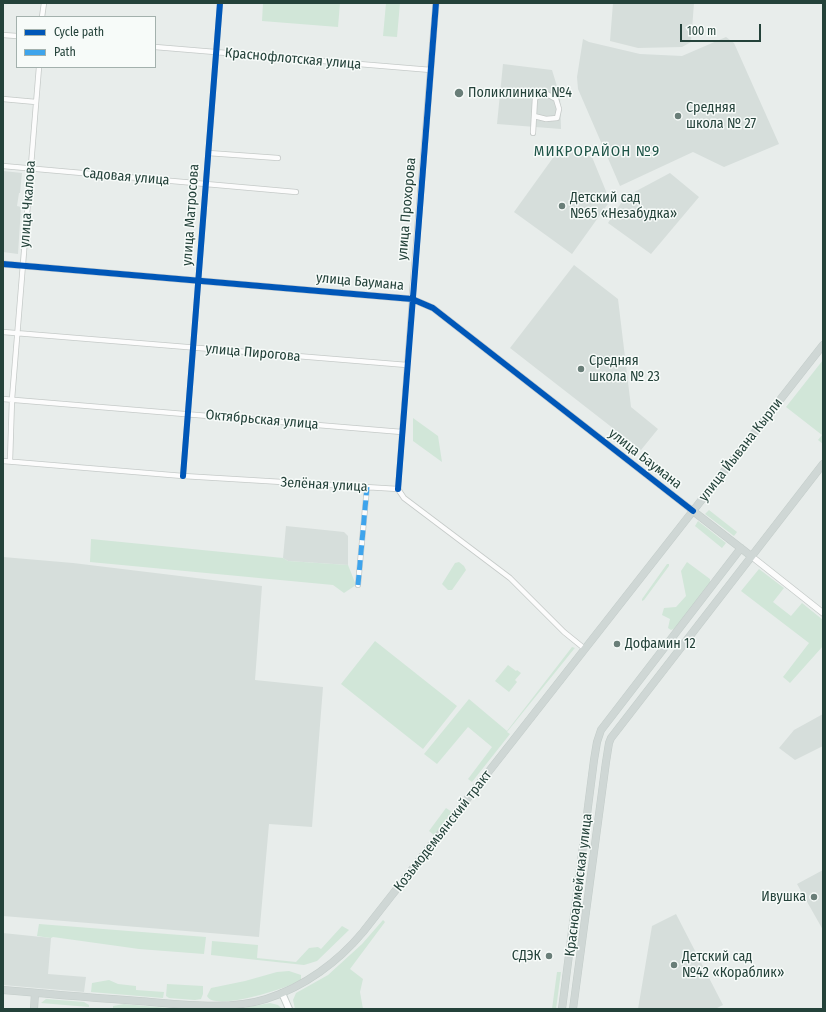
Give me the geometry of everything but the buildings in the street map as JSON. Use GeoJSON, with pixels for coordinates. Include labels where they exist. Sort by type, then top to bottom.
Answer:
{"type":"FeatureCollection","features":[{"type":"Feature","properties":{"kind":"main road","name":"улица Йывана Кырли"},"geometry":{"type":"LineString","coordinates":[[585,649],[823,345]]}},
{"type":"Feature","properties":{"kind":"main road"},"geometry":{"type":"LineString","coordinates":[[741,548],[603,726],[597,742],[594,760],[606,762],[609,743],[614,734],[823,464]]}},
{"type":"Feature","properties":{"kind":"main road","name":"улица Баумана"},"geometry":{"type":"LineString","coordinates":[[693,511],[751,556]]}},
{"type":"Feature","properties":{"kind":"main road"},"geometry":{"type":"LineString","coordinates":[[677,631],[687,639]]}},
{"type":"Feature","properties":{"kind":"main road","name":"Козьмодемьянский тракт"},"geometry":{"type":"LineString","coordinates":[[3,990],[231,1007],[252,1003],[282,993],[298,985],[323,969],[342,954],[360,936],[585,649]]}},
{"type":"Feature","properties":{"kind":"main road","name":"Красноармейская улица"},"geometry":{"type":"LineString","coordinates":[[562,1009],[594,760]]}},
{"type":"Feature","properties":{"kind":"main road","name":"Красноармейская улица"},"geometry":{"type":"LineString","coordinates":[[573,1009],[606,762]]}},
{"type":"Feature","properties":{"kind":"main road"},"geometry":{"type":"LineString","coordinates":[[579,877],[591,879]]}},
{"type":"Feature","properties":{"kind":"main road"},"geometry":{"type":"LineString","coordinates":[[575,909],[587,910]]}},
{"type":"Feature","properties":{"kind":"main road"},"geometry":{"type":"LineString","coordinates":[[34,1009],[35,993]]}},
{"type":"Feature","properties":{"kind":"main road"},"geometry":{"type":"LineString","coordinates":[[282,993],[289,1009]]}},
{"type":"Feature","properties":{"kind":"street"},"geometry":{"type":"LineString","coordinates":[[42,16],[44,3]]}},
{"type":"Feature","properties":{"kind":"street","name":"улица Матросова"},"geometry":{"type":"LineString","coordinates":[[183,476],[220,3]]}},
{"type":"Feature","properties":{"kind":"street","name":"улица Прохорова"},"geometry":{"type":"LineString","coordinates":[[398,489],[436,3]]}},
{"type":"Feature","properties":{"kind":"street"},"geometry":{"type":"LineString","coordinates":[[3,35],[16,36]]}},
{"type":"Feature","properties":{"kind":"street","name":"Краснофлотская улица"},"geometry":{"type":"LineString","coordinates":[[156,47],[430,70]]}},
{"type":"Feature","properties":{"kind":"street","name":"улица Чкалова"},"geometry":{"type":"LineString","coordinates":[[10,461],[12,400],[39,68]]}},
{"type":"Feature","properties":{"kind":"street"},"geometry":{"type":"LineString","coordinates":[[533,133],[535,98],[544,93],[556,99],[559,109],[557,118],[546,119],[534,116]]}},
{"type":"Feature","properties":{"kind":"street"},"geometry":{"type":"LineString","coordinates":[[3,99],[36,102]]}},
{"type":"Feature","properties":{"kind":"street"},"geometry":{"type":"LineString","coordinates":[[208,153],[278,158]]}},
{"type":"Feature","properties":{"kind":"street","name":"Садовая улица"},"geometry":{"type":"LineString","coordinates":[[3,166],[296,192]]}},
{"type":"Feature","properties":{"kind":"street","name":"улица Баумана"},"geometry":{"type":"LineString","coordinates":[[3,264],[412,299],[433,308],[693,511]]}},
{"type":"Feature","properties":{"kind":"street","name":"улица Пирогова"},"geometry":{"type":"LineString","coordinates":[[3,332],[407,365]]}},
{"type":"Feature","properties":{"kind":"street","name":"Октябрьская улица"},"geometry":{"type":"LineString","coordinates":[[3,399],[402,432]]}},
{"type":"Feature","properties":{"kind":"street","name":"Зелёная улица"},"geometry":{"type":"LineString","coordinates":[[3,461],[183,476],[398,489]]}},
{"type":"Feature","properties":{"kind":"street"},"geometry":{"type":"LineString","coordinates":[[358,585],[367,487]]}},
{"type":"Feature","properties":{"kind":"street"},"geometry":{"type":"LineString","coordinates":[[398,489],[404,498],[510,578],[564,632],[585,649]]}},
{"type":"Feature","properties":{"kind":"street","name":"улица Баумана"},"geometry":{"type":"LineString","coordinates":[[751,556],[823,613]]}},
{"type":"Feature","properties":{"kind":"shaded area"},"geometry":{"type":"Polygon","coordinates":[[[613,3],[694,3],[691,42],[682,47],[638,48],[610,41],[613,3]]]}},
{"type":"Feature","properties":{"kind":"shaded area","name":"Средняя школа № 27"},"geometry":{"type":"Polygon","coordinates":[[[726,37],[734,43],[779,144],[724,167],[693,152],[620,186],[578,89],[577,77],[583,39],[589,42],[640,54],[682,56],[726,37]]]}},
{"type":"Feature","properties":{"kind":"shaded area"},"geometry":{"type":"Polygon","coordinates":[[[503,64],[552,70],[560,96],[561,129],[497,124],[503,64]]]}},
{"type":"Feature","properties":{"kind":"shaded area","name":"Детский сад №65 «Незабудка»"},"geometry":{"type":"Polygon","coordinates":[[[560,148],[592,157],[610,201],[572,254],[514,212],[560,148]]]}},
{"type":"Feature","properties":{"kind":"shaded area"},"geometry":{"type":"Polygon","coordinates":[[[3,171],[22,173],[17,206],[21,207],[18,254],[3,252],[3,171]]]}},
{"type":"Feature","properties":{"kind":"shaded area"},"geometry":{"type":"Polygon","coordinates":[[[670,173],[699,197],[651,254],[608,223],[625,197],[670,173]]]}},
{"type":"Feature","properties":{"kind":"shaded area","name":"Средняя школа № 23"},"geometry":{"type":"Polygon","coordinates":[[[574,265],[618,299],[631,407],[658,429],[641,450],[510,348],[574,265]]]}},
{"type":"Feature","properties":{"kind":"shaded area"},"geometry":{"type":"Polygon","coordinates":[[[286,526],[344,532],[348,536],[348,565],[288,561],[283,558],[286,526]]]}},
{"type":"Feature","properties":{"kind":"shaded area"},"geometry":{"type":"Polygon","coordinates":[[[3,557],[73,563],[262,586],[255,680],[323,687],[312,827],[269,824],[259,937],[3,916],[3,557]]]}},
{"type":"Feature","properties":{"kind":"shaded area"},"geometry":{"type":"Polygon","coordinates":[[[823,714],[823,746],[795,760],[779,748],[794,730],[823,714]]]}},
{"type":"Feature","properties":{"kind":"shaded area","name":"Ивушка"},"geometry":{"type":"Polygon","coordinates":[[[823,870],[823,930],[797,884],[823,870]]]}},
{"type":"Feature","properties":{"kind":"shaded area","name":"Детский сад №42 «Кораблик»"},"geometry":{"type":"Polygon","coordinates":[[[676,914],[723,1005],[715,1009],[638,1009],[652,926],[676,914]]]}},
{"type":"Feature","properties":{"kind":"shaded area"},"geometry":{"type":"Polygon","coordinates":[[[3,933],[51,938],[48,974],[86,977],[84,992],[3,985],[3,933]]]}},
{"type":"Feature","properties":{"kind":"green space"},"geometry":{"type":"Polygon","coordinates":[[[263,3],[340,3],[338,27],[262,21],[263,3]]]}},
{"type":"Feature","properties":{"kind":"green space"},"geometry":{"type":"Polygon","coordinates":[[[386,3],[400,3],[397,37],[383,36],[386,3]]]}},
{"type":"Feature","properties":{"kind":"green space"},"geometry":{"type":"Polygon","coordinates":[[[823,360],[823,444],[818,440],[822,435],[786,407],[823,360]]]}},
{"type":"Feature","properties":{"kind":"green space"},"geometry":{"type":"Polygon","coordinates":[[[413,418],[438,436],[442,462],[413,441],[413,418]]]}},
{"type":"Feature","properties":{"kind":"green space"},"geometry":{"type":"Polygon","coordinates":[[[709,510],[737,532],[734,536],[705,514],[709,510]]]}},
{"type":"Feature","properties":{"kind":"green space"},"geometry":{"type":"Polygon","coordinates":[[[698,521],[726,543],[722,548],[695,526],[698,521]]]}},
{"type":"Feature","properties":{"kind":"green space"},"geometry":{"type":"Polygon","coordinates":[[[91,539],[283,558],[288,561],[348,565],[356,585],[344,593],[333,585],[90,562],[91,539]]]}},
{"type":"Feature","properties":{"kind":"green space"},"geometry":{"type":"Polygon","coordinates":[[[459,562],[466,570],[452,590],[448,590],[442,584],[455,563],[459,562]]]}},
{"type":"Feature","properties":{"kind":"green space"},"geometry":{"type":"Polygon","coordinates":[[[687,562],[710,579],[710,584],[676,628],[671,630],[668,628],[670,619],[662,615],[664,608],[676,607],[686,596],[681,571],[687,562]]]}},
{"type":"Feature","properties":{"kind":"green space"},"geometry":{"type":"Polygon","coordinates":[[[667,564],[669,564],[669,566],[642,601],[642,599],[667,564]]]}},
{"type":"Feature","properties":{"kind":"green space"},"geometry":{"type":"Polygon","coordinates":[[[759,569],[784,588],[773,602],[791,616],[802,603],[823,620],[823,646],[790,683],[783,677],[809,643],[741,591],[759,569]]]}},
{"type":"Feature","properties":{"kind":"green space"},"geometry":{"type":"Polygon","coordinates":[[[375,641],[457,706],[423,749],[341,684],[375,641]]]}},
{"type":"Feature","properties":{"kind":"green space"},"geometry":{"type":"Polygon","coordinates":[[[572,647],[575,648],[507,732],[510,734],[472,782],[468,779],[492,747],[468,727],[437,764],[424,754],[469,699],[507,731],[572,647]]]}},
{"type":"Feature","properties":{"kind":"green space"},"geometry":{"type":"Polygon","coordinates":[[[508,665],[521,673],[515,680],[517,682],[509,692],[495,681],[508,665]]]}},
{"type":"Feature","properties":{"kind":"green space"},"geometry":{"type":"Polygon","coordinates":[[[446,808],[452,812],[434,835],[429,831],[446,808]]]}},
{"type":"Feature","properties":{"kind":"green space"},"geometry":{"type":"Polygon","coordinates":[[[383,920],[385,922],[350,969],[363,979],[360,992],[363,1009],[295,1009],[293,1000],[296,993],[328,975],[362,944],[383,920]]]}},
{"type":"Feature","properties":{"kind":"green space"},"geometry":{"type":"Polygon","coordinates":[[[39,924],[206,937],[204,954],[139,949],[37,936],[39,924]]]}},
{"type":"Feature","properties":{"kind":"green space"},"geometry":{"type":"Polygon","coordinates":[[[342,926],[349,930],[317,961],[304,965],[211,955],[212,941],[258,945],[257,958],[296,962],[309,948],[318,947],[321,949],[342,926]]]}},
{"type":"Feature","properties":{"kind":"green space"},"geometry":{"type":"Polygon","coordinates":[[[289,971],[301,975],[301,980],[294,984],[267,993],[236,1000],[213,1000],[207,996],[211,988],[245,981],[277,972],[289,971]]]}},
{"type":"Feature","properties":{"kind":"green space"},"geometry":{"type":"Polygon","coordinates":[[[557,972],[561,972],[556,1009],[552,1009],[557,972]]]}},
{"type":"Feature","properties":{"kind":"green space"},"geometry":{"type":"Polygon","coordinates":[[[109,980],[118,984],[136,986],[136,990],[164,992],[163,998],[91,992],[92,983],[109,980]]]}},
{"type":"Feature","properties":{"kind":"green space"},"geometry":{"type":"Polygon","coordinates":[[[167,984],[203,986],[203,994],[201,999],[195,1000],[169,998],[166,996],[167,984]]]}},
{"type":"Feature","properties":{"kind":"green space"},"geometry":{"type":"Polygon","coordinates":[[[46,999],[84,1002],[89,1005],[89,1007],[41,1003],[46,999]]]}},
{"type":"Feature","properties":{"kind":"green space"},"geometry":{"type":"Polygon","coordinates":[[[270,1003],[278,1005],[282,1009],[237,1009],[270,1003]]]}},
{"type":"Feature","properties":{"kind":"green space"},"geometry":{"type":"Polygon","coordinates":[[[124,1004],[178,1009],[113,1008],[113,1006],[124,1004]]]}},
{"type":"Feature","properties":{"kind":"marked path"},"geometry":{"type":"LineString","coordinates":[[358,585],[367,487]]}},
{"type":"Feature","properties":{"kind":"cycle path"},"geometry":{"type":"LineString","coordinates":[[183,476],[220,3]]}},
{"type":"Feature","properties":{"kind":"cycle path"},"geometry":{"type":"LineString","coordinates":[[398,489],[436,3]]}},
{"type":"Feature","properties":{"kind":"cycle path"},"geometry":{"type":"LineString","coordinates":[[3,264],[412,299],[433,308],[693,511]]}},
{"type":"Feature","properties":{"kind":"place","name":"Поликлиника №4"},"geometry":{"type":"Point","coordinates":[459,93]}},
{"type":"Feature","properties":{"kind":"place","name":"Средняя школа № 27"},"geometry":{"type":"Point","coordinates":[678,116]}},
{"type":"Feature","properties":{"kind":"place","name":"Детский сад №65 «Незабудка»"},"geometry":{"type":"Point","coordinates":[562,206]}},
{"type":"Feature","properties":{"kind":"place","name":"Средняя школа № 23"},"geometry":{"type":"Point","coordinates":[581,369]}},
{"type":"Feature","properties":{"kind":"place","name":"Дофамин 12"},"geometry":{"type":"Point","coordinates":[617,644]}},
{"type":"Feature","properties":{"kind":"place","name":"Ивушка"},"geometry":{"type":"Point","coordinates":[814,897]}},
{"type":"Feature","properties":{"kind":"place","name":"СДЭК"},"geometry":{"type":"Point","coordinates":[549,956]}},
{"type":"Feature","properties":{"kind":"place","name":"Детский сад №42 «Кораблик»"},"geometry":{"type":"Point","coordinates":[674,965]}},
{"type":"Feature","properties":{"kind":"district","name":"МИКРОРАЙОН №9"},"geometry":{"type":"Point","coordinates":[597,152]}}]}
